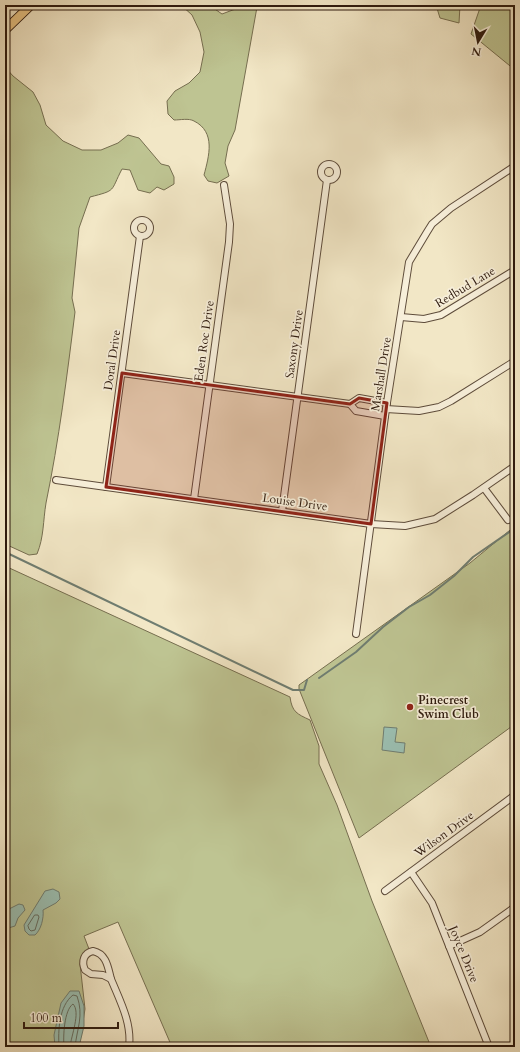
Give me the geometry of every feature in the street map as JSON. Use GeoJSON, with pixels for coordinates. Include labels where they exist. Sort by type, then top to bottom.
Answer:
{"type":"FeatureCollection","features":[{"type":"Feature","properties":{"kind":"main road"},"geometry":{"type":"LineString","coordinates":[[5,30],[31,5]]}},
{"type":"Feature","properties":{"kind":"street","name":"Marshall Drive"},"geometry":{"type":"LineString","coordinates":[[356,634],[386,409],[409,262],[432,224],[451,208],[515,166]]}},
{"type":"Feature","properties":{"kind":"street","name":"Saxony Drive"},"geometry":{"type":"LineString","coordinates":[[282,511],[327,180]]}},
{"type":"Feature","properties":{"kind":"street","name":"Eden Roc Drive"},"geometry":{"type":"LineString","coordinates":[[194,499],[230,229],[229,209],[224,185]]}},
{"type":"Feature","properties":{"kind":"street","name":"Doral Drive"},"geometry":{"type":"LineString","coordinates":[[106,487],[140,236]]}},
{"type":"Feature","properties":{"kind":"street","name":"Redbud Lane"},"geometry":{"type":"LineString","coordinates":[[401,317],[424,319],[441,315],[515,270]]}},
{"type":"Feature","properties":{"kind":"street"},"geometry":{"type":"LineString","coordinates":[[350,404],[356,411],[386,409],[419,412],[439,407],[452,401],[515,361]]}},
{"type":"Feature","properties":{"kind":"street"},"geometry":{"type":"LineString","coordinates":[[122,373],[350,404],[359,398],[386,409]]}},
{"type":"Feature","properties":{"kind":"street","name":"Louise Drive"},"geometry":{"type":"LineString","coordinates":[[56,480],[371,524],[405,526],[435,519],[484,488],[515,466]]}},
{"type":"Feature","properties":{"kind":"street"},"geometry":{"type":"LineString","coordinates":[[484,488],[508,520]]}},
{"type":"Feature","properties":{"kind":"street","name":"Wilson Drive"},"geometry":{"type":"LineString","coordinates":[[385,891],[515,795]]}},
{"type":"Feature","properties":{"kind":"street","name":"Joyce Drive"},"geometry":{"type":"LineString","coordinates":[[411,872],[432,903],[489,1047]]}},
{"type":"Feature","properties":{"kind":"street"},"geometry":{"type":"LineString","coordinates":[[449,946],[480,932],[515,907]]}},
{"type":"Feature","properties":{"kind":"street"},"geometry":{"type":"LineString","coordinates":[[111,979],[103,975],[91,974],[87,972],[83,966],[86,954],[94,951],[104,957],[127,1019],[130,1037],[129,1047]]}},
{"type":"Feature","properties":{"kind":"highlighted area"},"geometry":{"type":"Polygon","coordinates":[[[122,373],[350,404],[359,398],[387,403],[371,524],[106,487],[122,373]]]}},
{"type":"Feature","properties":{"kind":"green space"},"geometry":{"type":"Polygon","coordinates":[[[181,5],[209,5],[222,14],[238,8],[257,7],[235,130],[228,146],[225,163],[229,176],[217,183],[208,181],[204,175],[209,152],[206,131],[192,120],[174,120],[168,114],[167,101],[175,91],[189,83],[200,72],[204,52],[200,32],[192,15],[181,5]]]}},
{"type":"Feature","properties":{"kind":"green space"},"geometry":{"type":"Polygon","coordinates":[[[436,5],[460,5],[459,23],[440,18],[436,5]]]}},
{"type":"Feature","properties":{"kind":"green space"},"geometry":{"type":"Polygon","coordinates":[[[481,5],[515,5],[515,70],[471,34],[481,5]]]}},
{"type":"Feature","properties":{"kind":"green space"},"geometry":{"type":"Polygon","coordinates":[[[5,67],[13,76],[33,92],[40,105],[46,125],[63,141],[82,150],[101,150],[118,143],[128,135],[139,138],[161,164],[169,166],[174,177],[174,184],[164,190],[157,187],[150,193],[138,190],[130,170],[122,169],[112,189],[105,193],[90,197],[79,228],[72,298],[75,312],[55,456],[46,503],[42,535],[37,554],[29,555],[5,544],[5,67]]]}},
{"type":"Feature","properties":{"kind":"green space","name":"Pinecrest Swim Club"},"geometry":{"type":"Polygon","coordinates":[[[515,526],[515,724],[359,838],[299,689],[299,685],[470,563],[515,526]]]}},
{"type":"Feature","properties":{"kind":"green space"},"geometry":{"type":"Polygon","coordinates":[[[5,566],[290,697],[292,706],[296,712],[310,720],[319,746],[319,764],[337,805],[372,901],[431,1047],[172,1047],[118,922],[84,936],[89,949],[80,964],[85,1009],[79,1047],[5,1047],[5,566]]]}},
{"type":"Feature","properties":{"kind":"water"},"geometry":{"type":"Polygon","coordinates":[[[384,727],[397,728],[395,742],[405,743],[404,753],[382,750],[384,727]]]}},
{"type":"Feature","properties":{"kind":"water"},"geometry":{"type":"Polygon","coordinates":[[[53,889],[59,892],[60,899],[43,910],[39,930],[35,935],[29,935],[25,931],[24,925],[45,891],[53,889]]]}},
{"type":"Feature","properties":{"kind":"water"},"geometry":{"type":"Polygon","coordinates":[[[19,904],[23,905],[25,910],[18,918],[15,926],[5,929],[5,911],[19,904]]]}},
{"type":"Feature","properties":{"kind":"water"},"geometry":{"type":"Polygon","coordinates":[[[70,991],[79,991],[84,1006],[84,1026],[79,1047],[55,1047],[54,1035],[61,1003],[70,991]]]}},
{"type":"Feature","properties":{"kind":"waterway"},"geometry":{"type":"LineString","coordinates":[[319,678],[356,652],[383,627],[409,607],[430,595],[454,576],[473,557],[515,528]]}},
{"type":"Feature","properties":{"kind":"waterway"},"geometry":{"type":"LineString","coordinates":[[5,552],[293,690],[304,690],[307,680]]}},
{"type":"Feature","properties":{"kind":"place","name":"Pinecrest Swim Club"},"geometry":{"type":"Point","coordinates":[410,707]}}]}
